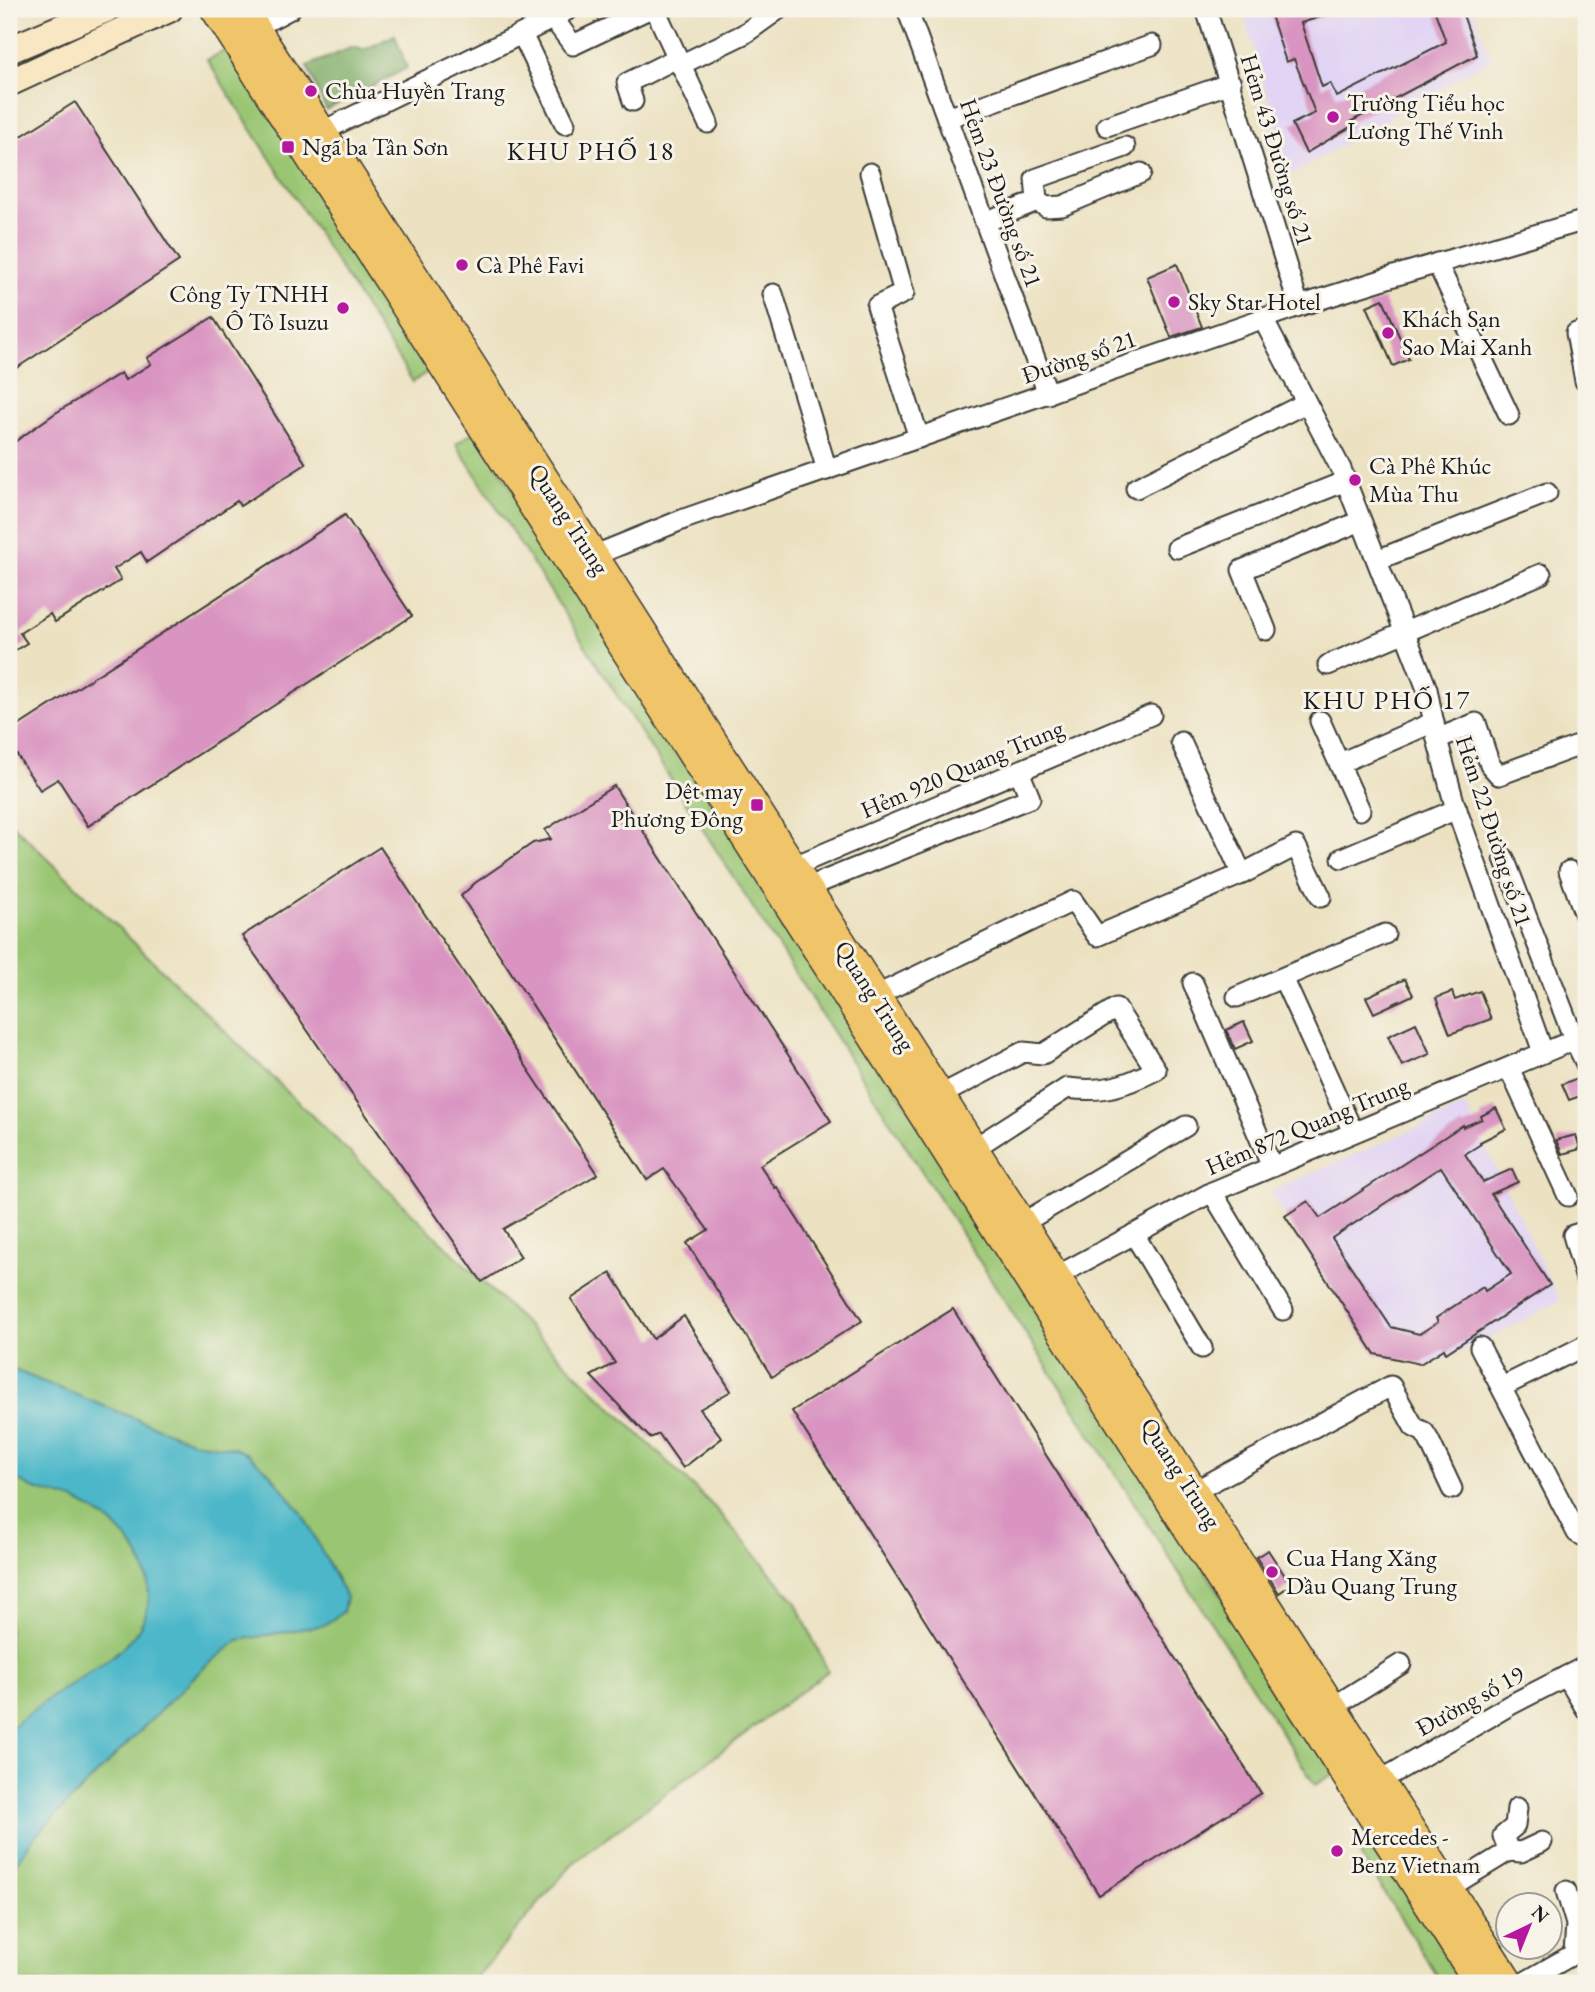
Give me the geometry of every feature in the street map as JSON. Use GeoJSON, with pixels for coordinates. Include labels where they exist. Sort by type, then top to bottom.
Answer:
{"type":"FeatureCollection","features":[{"type":"Feature","properties":{"kind":"main road","name":"Quang Trung"},"geometry":{"type":"LineString","coordinates":[[216,9],[472,388],[583,561],[1368,1787],[1480,1983]]}},
{"type":"Feature","properties":{"kind":"main road","name":"Quang Trung"},"geometry":{"type":"LineString","coordinates":[[248,18],[321,132],[472,388]]}},
{"type":"Feature","properties":{"kind":"main road","name":"Quang Trung"},"geometry":{"type":"LineString","coordinates":[[583,561],[799,877],[1193,1492],[1331,1708],[1368,1787],[1447,1889],[1508,1983]]}},
{"type":"Feature","properties":{"kind":"street"},"geometry":{"type":"LineString","coordinates":[[9,50],[106,9]]}},
{"type":"Feature","properties":{"kind":"street"},"geometry":{"type":"LineString","coordinates":[[9,83],[169,9]]}},
{"type":"Feature","properties":{"kind":"street"},"geometry":{"type":"LineString","coordinates":[[248,18],[290,9]]}},
{"type":"Feature","properties":{"kind":"street"},"geometry":{"type":"LineString","coordinates":[[321,132],[522,34],[556,12],[573,45],[649,9]]}},
{"type":"Feature","properties":{"kind":"street"},"geometry":{"type":"LineString","coordinates":[[655,9],[708,123]]}},
{"type":"Feature","properties":{"kind":"street"},"geometry":{"type":"LineString","coordinates":[[633,101],[627,83],[744,34],[779,9]]}},
{"type":"Feature","properties":{"kind":"street","name":"Hẻm 23 Đường số 21"},"geometry":{"type":"LineString","coordinates":[[907,9],[1048,394]]}},
{"type":"Feature","properties":{"kind":"street","name":"Hẻm 43 Đường số 21"},"geometry":{"type":"LineString","coordinates":[[1206,9],[1299,306]]}},
{"type":"Feature","properties":{"kind":"street"},"geometry":{"type":"LineString","coordinates":[[522,34],[565,124]]}},
{"type":"Feature","properties":{"kind":"street"},"geometry":{"type":"LineString","coordinates":[[947,118],[1152,45]]}},
{"type":"Feature","properties":{"kind":"street"},"geometry":{"type":"LineString","coordinates":[[1107,126],[1231,83]]}},
{"type":"Feature","properties":{"kind":"street"},"geometry":{"type":"LineString","coordinates":[[1037,201],[1035,179],[1125,147]]}},
{"type":"Feature","properties":{"kind":"street"},"geometry":{"type":"LineString","coordinates":[[870,173],[904,293],[877,306],[919,438]]}},
{"type":"Feature","properties":{"kind":"street"},"geometry":{"type":"LineString","coordinates":[[1037,201],[1046,207],[1062,206],[1141,173]]}},
{"type":"Feature","properties":{"kind":"street"},"geometry":{"type":"LineString","coordinates":[[985,222],[1037,201]]}},
{"type":"Feature","properties":{"kind":"street","name":"Đường số 21"},"geometry":{"type":"LineString","coordinates":[[583,561],[684,519],[1263,318],[1437,263],[1586,220]]}},
{"type":"Feature","properties":{"kind":"street"},"geometry":{"type":"LineString","coordinates":[[1437,263],[1508,415]]}},
{"type":"Feature","properties":{"kind":"street"},"geometry":{"type":"LineString","coordinates":[[773,294],[827,470]]}},
{"type":"Feature","properties":{"kind":"street","name":"Hẻm 22 Đường số 21"},"geometry":{"type":"LineString","coordinates":[[1263,318],[1346,481],[1427,689],[1435,730],[1457,809],[1543,1052]]}},
{"type":"Feature","properties":{"kind":"street"},"geometry":{"type":"LineString","coordinates":[[1585,381],[1576,333],[1586,330]]}},
{"type":"Feature","properties":{"kind":"street"},"geometry":{"type":"LineString","coordinates":[[1136,488],[1306,403]]}},
{"type":"Feature","properties":{"kind":"street"},"geometry":{"type":"LineString","coordinates":[[1177,548],[1346,481]]}},
{"type":"Feature","properties":{"kind":"street"},"geometry":{"type":"LineString","coordinates":[[1377,560],[1548,493]]}},
{"type":"Feature","properties":{"kind":"street"},"geometry":{"type":"LineString","coordinates":[[1266,630],[1241,570],[1362,521]]}},
{"type":"Feature","properties":{"kind":"street"},"geometry":{"type":"LineString","coordinates":[[1328,665],[1541,574]]}},
{"type":"Feature","properties":{"kind":"street","name":"Hẻm 920 Quang Trung"},"geometry":{"type":"LineString","coordinates":[[799,877],[1019,771],[1151,715]]}},
{"type":"Feature","properties":{"kind":"street"},"geometry":{"type":"LineString","coordinates":[[1320,721],[1360,810]]}},
{"type":"Feature","properties":{"kind":"street"},"geometry":{"type":"LineString","coordinates":[[1339,763],[1435,730],[1476,723],[1490,765],[1499,775],[1586,743]]}},
{"type":"Feature","properties":{"kind":"street"},"geometry":{"type":"LineString","coordinates":[[1181,742],[1242,874]]}},
{"type":"Feature","properties":{"kind":"street"},"geometry":{"type":"LineString","coordinates":[[799,877],[1030,798],[1019,771]]}},
{"type":"Feature","properties":{"kind":"street"},"geometry":{"type":"LineString","coordinates":[[1342,859],[1457,809]]}},
{"type":"Feature","properties":{"kind":"street"},"geometry":{"type":"LineString","coordinates":[[875,996],[1073,901],[1097,936],[1242,874],[1296,846],[1321,897]]}},
{"type":"Feature","properties":{"kind":"street"},"geometry":{"type":"LineString","coordinates":[[1504,858],[1580,1037],[1586,1064]]}},
{"type":"Feature","properties":{"kind":"street"},"geometry":{"type":"LineString","coordinates":[[1569,871],[1586,918]]}},
{"type":"Feature","properties":{"kind":"street"},"geometry":{"type":"LineString","coordinates":[[1237,997],[1385,934]]}},
{"type":"Feature","properties":{"kind":"street"},"geometry":{"type":"LineString","coordinates":[[1283,978],[1353,1132]]}},
{"type":"Feature","properties":{"kind":"street"},"geometry":{"type":"LineString","coordinates":[[1193,983],[1272,1167]]}},
{"type":"Feature","properties":{"kind":"street"},"geometry":{"type":"LineString","coordinates":[[939,1096],[1023,1052],[1044,1054],[1116,1008],[1156,1070],[1125,1085],[1087,1091],[1067,1088],[973,1149]]}},
{"type":"Feature","properties":{"kind":"street","name":"Hẻm 872 Quang Trung"},"geometry":{"type":"LineString","coordinates":[[1055,1277],[1212,1192],[1580,1037]]}},
{"type":"Feature","properties":{"kind":"street"},"geometry":{"type":"LineString","coordinates":[[1509,1068],[1568,1196]]}},
{"type":"Feature","properties":{"kind":"street"},"geometry":{"type":"LineString","coordinates":[[1021,1224],[1186,1126]]}},
{"type":"Feature","properties":{"kind":"street"},"geometry":{"type":"LineString","coordinates":[[1212,1192],[1283,1310]]}},
{"type":"Feature","properties":{"kind":"street"},"geometry":{"type":"LineString","coordinates":[[1580,1233],[1586,1279]]}},
{"type":"Feature","properties":{"kind":"street"},"geometry":{"type":"LineString","coordinates":[[1134,1234],[1202,1348]]}},
{"type":"Feature","properties":{"kind":"street"},"geometry":{"type":"LineString","coordinates":[[1502,1387],[1586,1345]]}},
{"type":"Feature","properties":{"kind":"street"},"geometry":{"type":"LineString","coordinates":[[1480,1347],[1577,1533],[1586,1537]]}},
{"type":"Feature","properties":{"kind":"street"},"geometry":{"type":"LineString","coordinates":[[1193,1492],[1391,1386],[1414,1427],[1424,1432],[1429,1440],[1452,1489]]}},
{"type":"Feature","properties":{"kind":"street"},"geometry":{"type":"LineString","coordinates":[[1331,1708],[1401,1664]]}},
{"type":"Feature","properties":{"kind":"street","name":"Đường số 19"},"geometry":{"type":"LineString","coordinates":[[1368,1787],[1510,1705],[1586,1666]]}},
{"type":"Feature","properties":{"kind":"street"},"geometry":{"type":"LineString","coordinates":[[1566,1676],[1586,1709]]}},
{"type":"Feature","properties":{"kind":"street"},"geometry":{"type":"LineString","coordinates":[[1509,1851],[1503,1836],[1515,1826],[1517,1808]]}},
{"type":"Feature","properties":{"kind":"street"},"geometry":{"type":"LineString","coordinates":[[1447,1889],[1509,1851],[1521,1852],[1542,1842]]}},
{"type":"Feature","properties":{"kind":"street"},"geometry":{"type":"LineString","coordinates":[[1523,1983],[1580,1950],[1576,1924],[1566,1891]]}},
{"type":"Feature","properties":{"kind":"shaded area","name":"Trường Tiểu học Lương Thế Vinh"},"geometry":{"type":"Polygon","coordinates":[[[1242,9],[1473,9],[1491,59],[1291,175],[1242,9]]]}},
{"type":"Feature","properties":{"kind":"shaded area"},"geometry":{"type":"Polygon","coordinates":[[[1466,1106],[1560,1301],[1485,1340],[1427,1366],[1375,1354],[1269,1192],[1466,1106]]]}},
{"type":"Feature","properties":{"kind":"green space"},"geometry":{"type":"Polygon","coordinates":[[[395,35],[407,68],[326,110],[307,66],[353,47],[364,50],[395,35]]]}},
{"type":"Feature","properties":{"kind":"green space"},"geometry":{"type":"Polygon","coordinates":[[[228,49],[433,368],[413,382],[207,60],[228,49]]]}},
{"type":"Feature","properties":{"kind":"green space"},"geometry":{"type":"Polygon","coordinates":[[[475,431],[1335,1773],[1315,1785],[456,444],[475,431]]]}},
{"type":"Feature","properties":{"kind":"green space"},"geometry":{"type":"Polygon","coordinates":[[[9,821],[715,1508],[795,1601],[828,1671],[572,1864],[472,1983],[9,1983],[9,821]]]}},
{"type":"Feature","properties":{"kind":"green space"},"geometry":{"type":"Polygon","coordinates":[[[1381,1842],[1471,1983],[1442,1983],[1360,1855],[1381,1842]]]}},
{"type":"Feature","properties":{"kind":"water"},"geometry":{"type":"Polygon","coordinates":[[[9,1368],[194,1442],[234,1448],[248,1454],[269,1472],[302,1513],[346,1597],[343,1612],[324,1625],[239,1640],[202,1669],[35,1836],[9,1872],[9,1729],[95,1669],[127,1643],[139,1628],[147,1611],[149,1591],[139,1557],[126,1538],[109,1521],[78,1502],[32,1488],[9,1475],[9,1368]]]}},
{"type":"Feature","properties":{"kind":"building"},"geometry":{"type":"Polygon","coordinates":[[[1269,9],[1335,9],[1336,12],[1301,23],[1322,87],[1330,83],[1337,97],[1446,42],[1434,9],[1461,9],[1477,55],[1350,122],[1352,126],[1306,153],[1292,124],[1315,113],[1294,59],[1286,62],[1269,9]]]}},
{"type":"Feature","properties":{"kind":"building"},"geometry":{"type":"Polygon","coordinates":[[[75,102],[179,261],[9,373],[9,144],[75,102]]]}},
{"type":"Feature","properties":{"kind":"building","name":"Sky Star Hotel"},"geometry":{"type":"Polygon","coordinates":[[[1177,264],[1202,327],[1171,337],[1147,277],[1177,264]]]}},
{"type":"Feature","properties":{"kind":"building","name":"Khách Sạn Sao Mai Xanh"},"geometry":{"type":"Polygon","coordinates":[[[1383,299],[1409,359],[1393,366],[1367,306],[1383,299]]]}},
{"type":"Feature","properties":{"kind":"building"},"geometry":{"type":"Polygon","coordinates":[[[213,317],[306,464],[240,506],[237,501],[147,562],[141,552],[114,569],[121,580],[55,622],[50,614],[20,633],[27,643],[9,654],[9,446],[54,414],[121,373],[125,380],[151,364],[147,358],[213,317]]]}},
{"type":"Feature","properties":{"kind":"building"},"geometry":{"type":"Polygon","coordinates":[[[345,515],[412,616],[88,826],[58,779],[40,790],[9,743],[9,732],[345,515]]]}},
{"type":"Feature","properties":{"kind":"building"},"geometry":{"type":"Polygon","coordinates":[[[614,786],[831,1121],[760,1165],[775,1188],[777,1187],[862,1321],[772,1377],[687,1243],[708,1230],[664,1169],[647,1180],[461,896],[475,883],[533,843],[551,839],[545,830],[614,786]]]}},
{"type":"Feature","properties":{"kind":"building"},"geometry":{"type":"Polygon","coordinates":[[[380,847],[598,1174],[503,1229],[521,1257],[482,1282],[242,936],[380,847]]]}},
{"type":"Feature","properties":{"kind":"building"},"geometry":{"type":"Polygon","coordinates":[[[1405,979],[1413,995],[1374,1013],[1366,997],[1405,979]]]}},
{"type":"Feature","properties":{"kind":"building"},"geometry":{"type":"Polygon","coordinates":[[[1480,991],[1491,1019],[1450,1034],[1436,998],[1452,992],[1455,1000],[1480,991]]]}},
{"type":"Feature","properties":{"kind":"building"},"geometry":{"type":"Polygon","coordinates":[[[1244,1022],[1253,1041],[1235,1049],[1226,1030],[1244,1022]]]}},
{"type":"Feature","properties":{"kind":"building"},"geometry":{"type":"Polygon","coordinates":[[[1416,1023],[1430,1054],[1402,1066],[1388,1036],[1416,1023]]]}},
{"type":"Feature","properties":{"kind":"building"},"geometry":{"type":"Polygon","coordinates":[[[1586,1076],[1586,1094],[1569,1100],[1562,1084],[1586,1076]]]}},
{"type":"Feature","properties":{"kind":"building"},"geometry":{"type":"Polygon","coordinates":[[[1496,1108],[1506,1129],[1480,1142],[1481,1144],[1465,1154],[1483,1182],[1512,1169],[1518,1182],[1491,1194],[1550,1285],[1446,1353],[1444,1349],[1420,1364],[1375,1354],[1285,1216],[1308,1201],[1320,1218],[1463,1125],[1482,1119],[1481,1116],[1496,1108]],[[1441,1167],[1332,1238],[1391,1327],[1419,1334],[1438,1322],[1436,1318],[1483,1287],[1485,1291],[1511,1274],[1441,1167]]]}},
{"type":"Feature","properties":{"kind":"building"},"geometry":{"type":"Polygon","coordinates":[[[1576,1135],[1580,1149],[1562,1154],[1556,1140],[1576,1135]]]}},
{"type":"Feature","properties":{"kind":"building"},"geometry":{"type":"Polygon","coordinates":[[[611,1273],[653,1339],[684,1316],[731,1391],[700,1409],[722,1438],[683,1468],[659,1434],[650,1438],[591,1376],[615,1363],[571,1299],[611,1273]]]}},
{"type":"Feature","properties":{"kind":"building"},"geometry":{"type":"Polygon","coordinates":[[[953,1309],[1261,1793],[1099,1895],[792,1411],[953,1309]]]}},
{"type":"Feature","properties":{"kind":"building","name":"Cua Hang Xăng Dầu Quang Trung"},"geometry":{"type":"Polygon","coordinates":[[[1268,1550],[1291,1585],[1279,1593],[1256,1557],[1268,1550]]]}},
{"type":"Feature","properties":{"kind":"place","name":"Chùa Huyền Trang"},"geometry":{"type":"Point","coordinates":[311,91]}},
{"type":"Feature","properties":{"kind":"place","name":"Trường Tiểu học Lương Thế Vinh"},"geometry":{"type":"Point","coordinates":[1333,117]}},
{"type":"Feature","properties":{"kind":"place","name":"Ngã ba Tân Sơn"},"geometry":{"type":"Point","coordinates":[288,147]}},
{"type":"Feature","properties":{"kind":"place","name":"Cà Phê Favi"},"geometry":{"type":"Point","coordinates":[462,265]}},
{"type":"Feature","properties":{"kind":"place","name":"Sky Star Hotel"},"geometry":{"type":"Point","coordinates":[1174,302]}},
{"type":"Feature","properties":{"kind":"place","name":"Công Ty TNHH Ô Tô Isuzu"},"geometry":{"type":"Point","coordinates":[343,308]}},
{"type":"Feature","properties":{"kind":"place","name":"Khách Sạn Sao Mai Xanh"},"geometry":{"type":"Point","coordinates":[1388,333]}},
{"type":"Feature","properties":{"kind":"place","name":"Cà Phê Khúc Mùa Thu"},"geometry":{"type":"Point","coordinates":[1355,480]}},
{"type":"Feature","properties":{"kind":"place","name":"Dệt may Phương Đông"},"geometry":{"type":"Point","coordinates":[757,805]}},
{"type":"Feature","properties":{"kind":"place","name":"Cua Hang Xăng Dầu Quang Trung"},"geometry":{"type":"Point","coordinates":[1272,1572]}},
{"type":"Feature","properties":{"kind":"place","name":"Mercedes - Benz Vietnam"},"geometry":{"type":"Point","coordinates":[1337,1851]}},
{"type":"Feature","properties":{"kind":"district","name":"KHU PHỐ 18"},"geometry":{"type":"Point","coordinates":[591,151]}},
{"type":"Feature","properties":{"kind":"district","name":"KHU PHỐ 17"},"geometry":{"type":"Point","coordinates":[1387,700]}}]}
